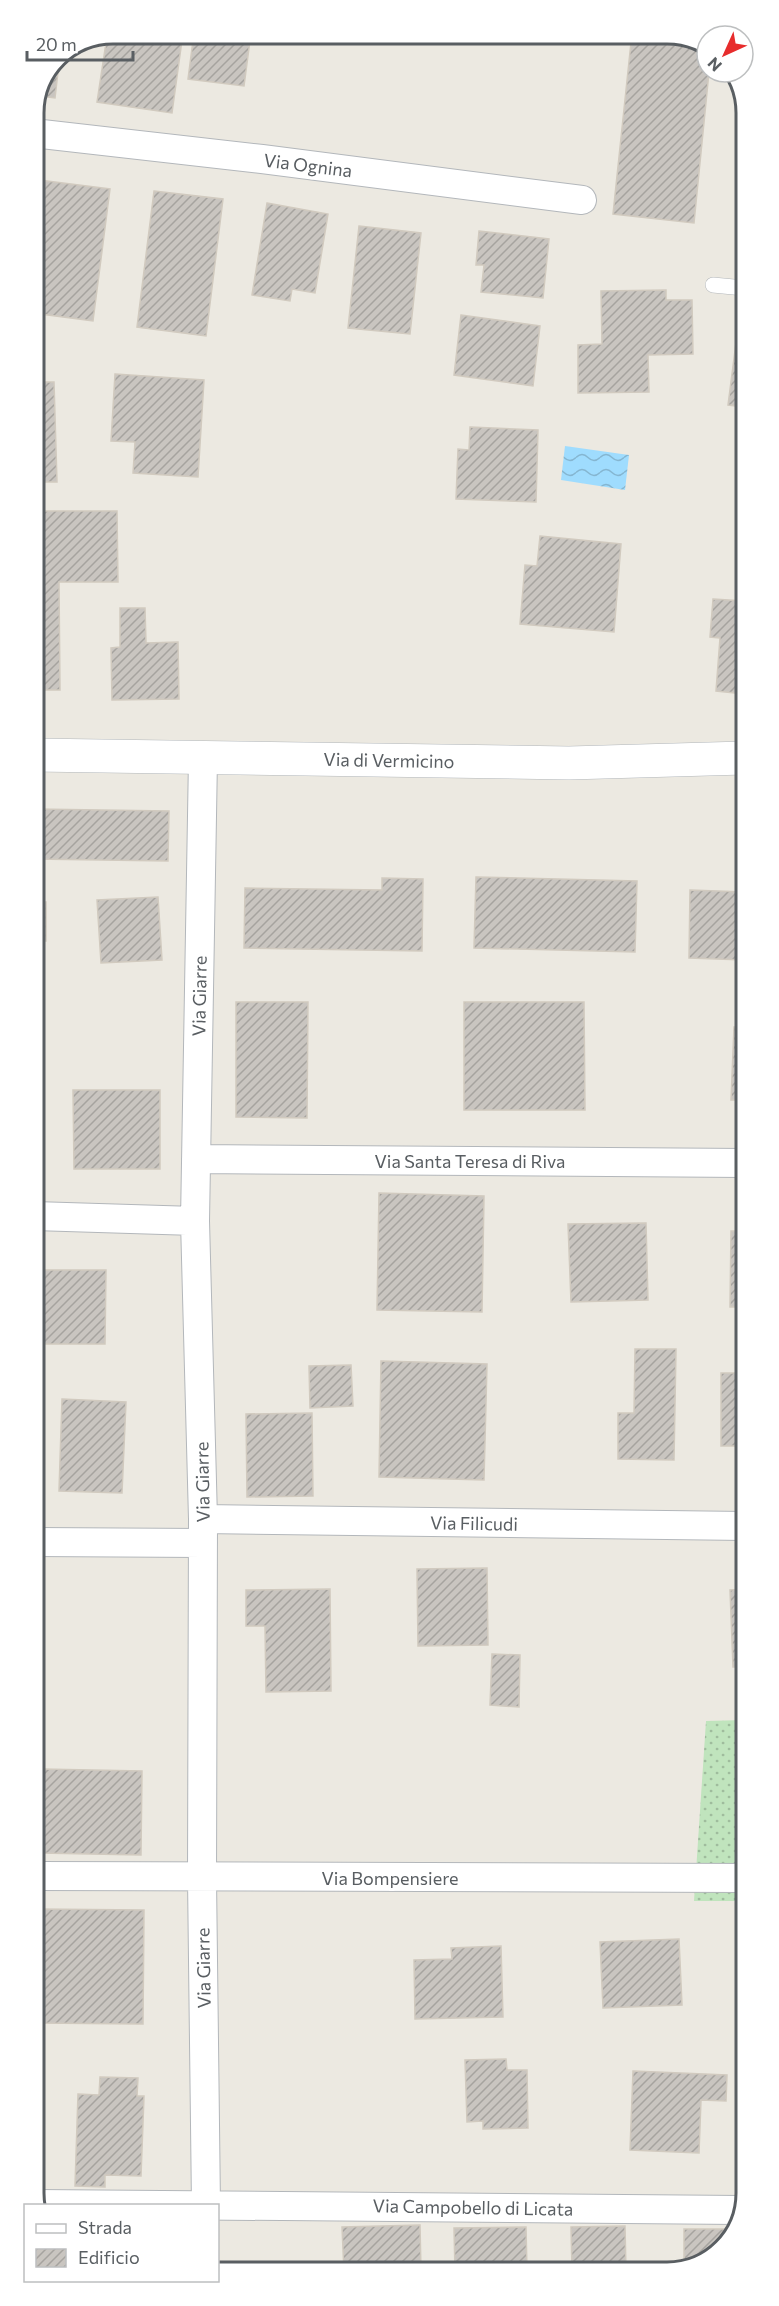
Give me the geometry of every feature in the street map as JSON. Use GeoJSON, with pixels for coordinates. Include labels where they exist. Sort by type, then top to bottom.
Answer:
{"type":"FeatureCollection","features":[{"type":"Feature","properties":{"kind":"main road","name":"Via di Vermicino"},"geometry":{"type":"LineString","coordinates":[[44,755],[569,763],[736,758]]}},
{"type":"Feature","properties":{"kind":"street","name":"Via Ognina"},"geometry":{"type":"LineString","coordinates":[[44,134],[262,159],[582,200]]}},
{"type":"Feature","properties":{"kind":"street","name":"Via Giarre"},"geometry":{"type":"LineString","coordinates":[[203,758],[195,1221],[203,1531],[202,1878],[206,2204]]}},
{"type":"Feature","properties":{"kind":"street","name":"Via Santa Teresa di Riva"},"geometry":{"type":"LineString","coordinates":[[196,1159],[736,1163]]}},
{"type":"Feature","properties":{"kind":"street"},"geometry":{"type":"LineString","coordinates":[[44,1216],[195,1221]]}},
{"type":"Feature","properties":{"kind":"street","name":"Via Filicudi"},"geometry":{"type":"LineString","coordinates":[[44,1541],[203,1531],[736,1526]]}},
{"type":"Feature","properties":{"kind":"street","name":"Via Bompensiere"},"geometry":{"type":"LineString","coordinates":[[44,1876],[736,1878]]}},
{"type":"Feature","properties":{"kind":"street","name":"Via Campobello di Licata"},"geometry":{"type":"LineString","coordinates":[[219,2205],[733,2210]]}},
{"type":"Feature","properties":{"kind":"lane"},"geometry":{"type":"LineString","coordinates":[[713,285],[736,287]]}},
{"type":"Feature","properties":{"kind":"green space"},"geometry":{"type":"Polygon","coordinates":[[[736,1720],[736,1901],[694,1901],[706,1721],[736,1720]]]}},
{"type":"Feature","properties":{"kind":"water"},"geometry":{"type":"Polygon","coordinates":[[[565,446],[629,455],[625,490],[561,480],[565,446]]]}},
{"type":"Feature","properties":{"kind":"building"},"geometry":{"type":"Polygon","coordinates":[[[181,44],[172,113],[97,102],[106,45],[181,44]]]}},
{"type":"Feature","properties":{"kind":"building"},"geometry":{"type":"Polygon","coordinates":[[[193,44],[250,44],[244,86],[188,79],[193,44]]]}},
{"type":"Feature","properties":{"kind":"building"},"geometry":{"type":"Polygon","coordinates":[[[631,44],[671,44],[695,50],[695,84],[708,84],[694,223],[613,214],[631,44]]]}},
{"type":"Feature","properties":{"kind":"building"},"geometry":{"type":"Polygon","coordinates":[[[58,70],[55,98],[46,97],[58,70]]]}},
{"type":"Feature","properties":{"kind":"building"},"geometry":{"type":"Polygon","coordinates":[[[44,181],[110,189],[93,321],[44,314],[44,181]]]}},
{"type":"Feature","properties":{"kind":"building"},"geometry":{"type":"Polygon","coordinates":[[[154,191],[223,199],[206,336],[137,327],[154,191]]]}},
{"type":"Feature","properties":{"kind":"building"},"geometry":{"type":"Polygon","coordinates":[[[267,203],[328,214],[315,293],[292,289],[290,301],[252,295],[267,203]]]}},
{"type":"Feature","properties":{"kind":"building"},"geometry":{"type":"Polygon","coordinates":[[[359,226],[421,233],[410,334],[348,328],[359,226]]]}},
{"type":"Feature","properties":{"kind":"building"},"geometry":{"type":"Polygon","coordinates":[[[479,231],[549,239],[543,298],[481,292],[484,265],[476,265],[479,231]]]}},
{"type":"Feature","properties":{"kind":"building"},"geometry":{"type":"Polygon","coordinates":[[[666,290],[666,300],[692,300],[693,354],[648,355],[649,392],[578,393],[578,345],[602,344],[601,291],[666,290]]]}},
{"type":"Feature","properties":{"kind":"building"},"geometry":{"type":"Polygon","coordinates":[[[461,315],[540,326],[533,386],[454,375],[461,315]]]}},
{"type":"Feature","properties":{"kind":"building"},"geometry":{"type":"Polygon","coordinates":[[[736,343],[736,406],[728,405],[736,343]]]}},
{"type":"Feature","properties":{"kind":"building"},"geometry":{"type":"Polygon","coordinates":[[[115,374],[204,380],[198,477],[133,473],[135,442],[111,441],[115,374]]]}},
{"type":"Feature","properties":{"kind":"building"},"geometry":{"type":"Polygon","coordinates":[[[44,382],[54,382],[57,482],[44,482],[44,382]]]}},
{"type":"Feature","properties":{"kind":"building"},"geometry":{"type":"Polygon","coordinates":[[[470,427],[538,430],[536,502],[456,499],[458,449],[469,450],[470,427]]]}},
{"type":"Feature","properties":{"kind":"building"},"geometry":{"type":"Polygon","coordinates":[[[44,511],[117,511],[118,582],[59,582],[60,690],[44,690],[44,511]]]}},
{"type":"Feature","properties":{"kind":"building"},"geometry":{"type":"Polygon","coordinates":[[[540,536],[621,544],[614,632],[520,624],[525,565],[537,566],[540,536]]]}},
{"type":"Feature","properties":{"kind":"building"},"geometry":{"type":"Polygon","coordinates":[[[713,599],[736,600],[736,693],[716,691],[720,638],[710,637],[713,599]]]}},
{"type":"Feature","properties":{"kind":"building"},"geometry":{"type":"Polygon","coordinates":[[[120,608],[145,608],[146,643],[178,642],[179,699],[112,700],[111,648],[120,647],[120,608]]]}},
{"type":"Feature","properties":{"kind":"building"},"geometry":{"type":"Polygon","coordinates":[[[44,809],[169,811],[168,861],[44,859],[44,809]]]}},
{"type":"Feature","properties":{"kind":"building"},"geometry":{"type":"Polygon","coordinates":[[[476,877],[637,881],[635,952],[474,948],[476,877]]]}},
{"type":"Feature","properties":{"kind":"building"},"geometry":{"type":"Polygon","coordinates":[[[382,878],[423,879],[422,951],[244,948],[245,888],[382,890],[382,878]]]}},
{"type":"Feature","properties":{"kind":"building"},"geometry":{"type":"Polygon","coordinates":[[[690,890],[736,892],[736,960],[689,958],[690,890]]]}},
{"type":"Feature","properties":{"kind":"building"},"geometry":{"type":"Polygon","coordinates":[[[158,897],[162,960],[101,963],[97,900],[158,897]]]}},
{"type":"Feature","properties":{"kind":"building"},"geometry":{"type":"Polygon","coordinates":[[[44,902],[46,902],[46,941],[44,941],[44,902]]]}},
{"type":"Feature","properties":{"kind":"building"},"geometry":{"type":"Polygon","coordinates":[[[236,1002],[308,1002],[307,1118],[236,1117],[236,1002]]]}},
{"type":"Feature","properties":{"kind":"building"},"geometry":{"type":"Polygon","coordinates":[[[464,1002],[584,1002],[585,1110],[464,1110],[464,1002]]]}},
{"type":"Feature","properties":{"kind":"building"},"geometry":{"type":"Polygon","coordinates":[[[734,1027],[736,1027],[736,1100],[731,1100],[734,1027]]]}},
{"type":"Feature","properties":{"kind":"building"},"geometry":{"type":"Polygon","coordinates":[[[73,1090],[160,1090],[160,1169],[74,1169],[73,1090]]]}},
{"type":"Feature","properties":{"kind":"building"},"geometry":{"type":"Polygon","coordinates":[[[379,1193],[484,1196],[482,1312],[377,1310],[379,1193]]]}},
{"type":"Feature","properties":{"kind":"building"},"geometry":{"type":"Polygon","coordinates":[[[646,1223],[648,1300],[571,1302],[568,1224],[646,1223]]]}},
{"type":"Feature","properties":{"kind":"building"},"geometry":{"type":"Polygon","coordinates":[[[731,1231],[736,1231],[736,1307],[730,1307],[731,1231]]]}},
{"type":"Feature","properties":{"kind":"building"},"geometry":{"type":"Polygon","coordinates":[[[44,1270],[106,1270],[105,1344],[44,1344],[44,1270]]]}},
{"type":"Feature","properties":{"kind":"building"},"geometry":{"type":"Polygon","coordinates":[[[635,1349],[676,1349],[674,1460],[618,1459],[618,1413],[634,1413],[635,1349]]]}},
{"type":"Feature","properties":{"kind":"building"},"geometry":{"type":"Polygon","coordinates":[[[381,1361],[487,1364],[484,1480],[379,1477],[381,1361]]]}},
{"type":"Feature","properties":{"kind":"building"},"geometry":{"type":"Polygon","coordinates":[[[351,1365],[353,1406],[310,1408],[309,1366],[351,1365]]]}},
{"type":"Feature","properties":{"kind":"building"},"geometry":{"type":"Polygon","coordinates":[[[721,1373],[736,1373],[736,1446],[721,1446],[721,1373]]]}},
{"type":"Feature","properties":{"kind":"building"},"geometry":{"type":"Polygon","coordinates":[[[62,1399],[126,1402],[122,1493],[59,1491],[62,1399]]]}},
{"type":"Feature","properties":{"kind":"building"},"geometry":{"type":"Polygon","coordinates":[[[312,1413],[313,1496],[247,1497],[246,1414],[312,1413]]]}},
{"type":"Feature","properties":{"kind":"building"},"geometry":{"type":"Polygon","coordinates":[[[487,1568],[488,1645],[418,1646],[417,1569],[487,1568]]]}},
{"type":"Feature","properties":{"kind":"building"},"geometry":{"type":"Polygon","coordinates":[[[330,1589],[331,1691],[266,1692],[265,1626],[246,1626],[246,1590],[330,1589]]]}},
{"type":"Feature","properties":{"kind":"building"},"geometry":{"type":"Polygon","coordinates":[[[730,1590],[736,1590],[736,1667],[733,1667],[730,1590]]]}},
{"type":"Feature","properties":{"kind":"building"},"geometry":{"type":"Polygon","coordinates":[[[492,1654],[520,1655],[519,1707],[490,1705],[492,1654]]]}},
{"type":"Feature","properties":{"kind":"building"},"geometry":{"type":"Polygon","coordinates":[[[44,1769],[142,1771],[141,1855],[44,1853],[44,1769]]]}},
{"type":"Feature","properties":{"kind":"building"},"geometry":{"type":"Polygon","coordinates":[[[44,1909],[144,1910],[143,2024],[44,2023],[44,1909]]]}},
{"type":"Feature","properties":{"kind":"building"},"geometry":{"type":"Polygon","coordinates":[[[679,1939],[682,2005],[603,2008],[600,1942],[679,1939]]]}},
{"type":"Feature","properties":{"kind":"building"},"geometry":{"type":"Polygon","coordinates":[[[501,1946],[503,2017],[415,2019],[414,1960],[452,1959],[451,1948],[501,1946]]]}},
{"type":"Feature","properties":{"kind":"building"},"geometry":{"type":"Polygon","coordinates":[[[506,2059],[507,2070],[527,2070],[528,2128],[483,2129],[483,2121],[467,2122],[465,2060],[506,2059]]]}},
{"type":"Feature","properties":{"kind":"building"},"geometry":{"type":"Polygon","coordinates":[[[633,2071],[727,2075],[726,2101],[701,2100],[699,2153],[630,2150],[633,2071]]]}},
{"type":"Feature","properties":{"kind":"building"},"geometry":{"type":"Polygon","coordinates":[[[100,2077],[138,2078],[137,2096],[144,2096],[141,2176],[105,2175],[105,2187],[75,2186],[78,2094],[99,2095],[100,2077]]]}},
{"type":"Feature","properties":{"kind":"building"},"geometry":{"type":"Polygon","coordinates":[[[420,2225],[421,2262],[344,2262],[342,2227],[420,2225]]]}},
{"type":"Feature","properties":{"kind":"building"},"geometry":{"type":"Polygon","coordinates":[[[625,2226],[626,2262],[572,2262],[571,2227],[625,2226]]]}},
{"type":"Feature","properties":{"kind":"building"},"geometry":{"type":"Polygon","coordinates":[[[526,2227],[527,2262],[455,2262],[454,2228],[526,2227]]]}},
{"type":"Feature","properties":{"kind":"building"},"geometry":{"type":"Polygon","coordinates":[[[684,2229],[725,2229],[705,2251],[684,2260],[684,2229]]]}}]}
